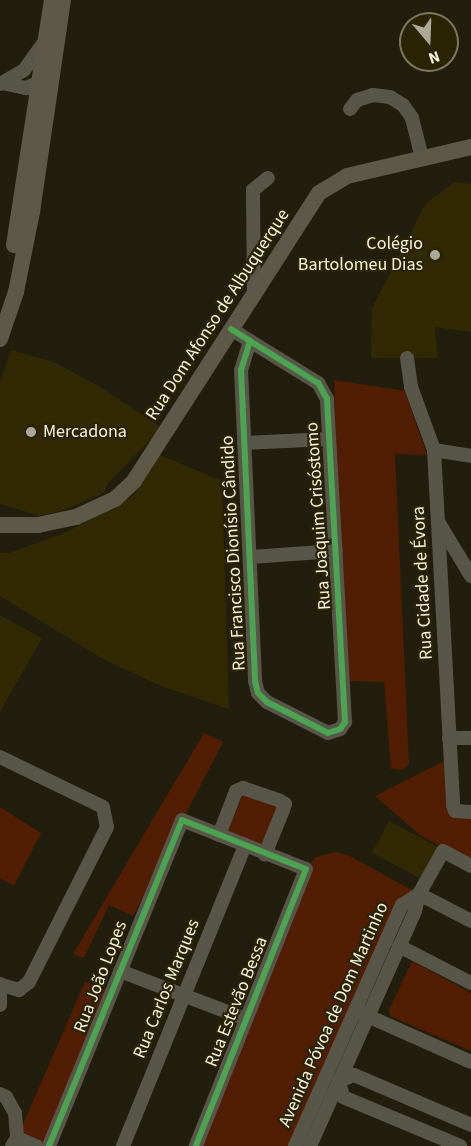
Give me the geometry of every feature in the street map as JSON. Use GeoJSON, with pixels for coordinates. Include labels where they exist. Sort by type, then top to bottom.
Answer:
{"type":"FeatureCollection","features":[{"type":"Feature","properties":{"kind":"main road"},"geometry":{"type":"LineString","coordinates":[[0,325],[52,0]]}},
{"type":"Feature","properties":{"kind":"main road"},"geometry":{"type":"LineString","coordinates":[[0,339],[16,292],[24,253],[49,105],[63,0]]}},
{"type":"Feature","properties":{"kind":"main road","name":"Rua Dom Afonso de Albuquerque"},"geometry":{"type":"LineString","coordinates":[[5,522],[58,522],[98,509],[116,499],[134,481],[254,293],[264,270],[319,193],[346,176],[471,147]]}},
{"type":"Feature","properties":{"kind":"street"},"geometry":{"type":"LineString","coordinates":[[8,83],[33,61],[47,35]]}},
{"type":"Feature","properties":{"kind":"street"},"geometry":{"type":"LineString","coordinates":[[39,84],[50,74],[55,64]]}},
{"type":"Feature","properties":{"kind":"street"},"geometry":{"type":"LineString","coordinates":[[8,83],[32,79],[44,90],[49,105]]}},
{"type":"Feature","properties":{"kind":"street"},"geometry":{"type":"LineString","coordinates":[[8,83],[31,98],[34,114]]}},
{"type":"Feature","properties":{"kind":"street"},"geometry":{"type":"LineString","coordinates":[[350,109],[357,100],[373,95],[390,97],[403,105],[412,118],[422,158]]}},
{"type":"Feature","properties":{"kind":"street"},"geometry":{"type":"LineString","coordinates":[[264,270],[254,254],[253,190],[268,178]]}},
{"type":"Feature","properties":{"kind":"street"},"geometry":{"type":"LineString","coordinates":[[254,254],[265,257],[264,270]]}},
{"type":"Feature","properties":{"kind":"street"},"geometry":{"type":"LineString","coordinates":[[231,329],[250,341]]}},
{"type":"Feature","properties":{"kind":"street","name":"Rua Joaquim Crisóstomo"},"geometry":{"type":"LineString","coordinates":[[250,341],[318,383],[327,399],[345,722],[340,729]]}},
{"type":"Feature","properties":{"kind":"street","name":"Rua Francisco Dionísio Cândido"},"geometry":{"type":"LineString","coordinates":[[250,341],[241,370],[251,557],[254,668],[258,693],[267,702],[328,732],[340,729]]}},
{"type":"Feature","properties":{"kind":"street","name":"Rua Cidade de Évora"},"geometry":{"type":"LineString","coordinates":[[406,358],[411,387],[434,450],[455,811],[471,812]]}},
{"type":"Feature","properties":{"kind":"street"},"geometry":{"type":"LineString","coordinates":[[244,442],[329,439]]}},
{"type":"Feature","properties":{"kind":"street"},"geometry":{"type":"LineString","coordinates":[[434,450],[471,456]]}},
{"type":"Feature","properties":{"kind":"street"},"geometry":{"type":"LineString","coordinates":[[438,521],[471,576]]}},
{"type":"Feature","properties":{"kind":"street"},"geometry":{"type":"LineString","coordinates":[[251,557],[336,551]]}},
{"type":"Feature","properties":{"kind":"street"},"geometry":{"type":"LineString","coordinates":[[449,738],[471,738]]}},
{"type":"Feature","properties":{"kind":"street"},"geometry":{"type":"LineString","coordinates":[[0,757],[103,807],[107,827],[29,982],[19,990],[1,984],[0,1005]]}},
{"type":"Feature","properties":{"kind":"street"},"geometry":{"type":"LineString","coordinates":[[243,788],[285,804],[265,854],[245,845],[219,835],[236,791],[243,788]]}},
{"type":"Feature","properties":{"kind":"street","name":"Rua João Lopes"},"geometry":{"type":"LineString","coordinates":[[50,1146],[182,820],[219,835]]}},
{"type":"Feature","properties":{"kind":"street","name":"Rua Carlos Marques"},"geometry":{"type":"LineString","coordinates":[[123,1146],[245,845]]}},
{"type":"Feature","properties":{"kind":"street"},"geometry":{"type":"LineString","coordinates":[[471,866],[443,851],[419,894],[471,921]]}},
{"type":"Feature","properties":{"kind":"street","name":"Rua Estevão Bessa"},"geometry":{"type":"LineString","coordinates":[[196,1146],[306,870],[265,854]]}},
{"type":"Feature","properties":{"kind":"street","name":"Avenida Póvoa de Dom Martinho"},"geometry":{"type":"LineString","coordinates":[[361,1013],[399,946],[415,911],[419,894]]}},
{"type":"Feature","properties":{"kind":"street","name":"Avenida Póvoa de Dom Martinho"},"geometry":{"type":"LineString","coordinates":[[306,1144],[361,1013],[402,905],[419,894]]}},
{"type":"Feature","properties":{"kind":"street"},"geometry":{"type":"LineString","coordinates":[[399,946],[471,983]]}},
{"type":"Feature","properties":{"kind":"street"},"geometry":{"type":"LineString","coordinates":[[120,971],[246,1019]]}},
{"type":"Feature","properties":{"kind":"street"},"geometry":{"type":"LineString","coordinates":[[361,1013],[471,1062]]}},
{"type":"Feature","properties":{"kind":"street"},"geometry":{"type":"LineString","coordinates":[[460,1146],[343,1097],[333,1078],[354,1075],[471,1125]]}},
{"type":"Feature","properties":{"kind":"street"},"geometry":{"type":"LineString","coordinates":[[0,1094],[6,1097],[15,1113],[15,1142],[36,1146]]}},
{"type":"Feature","properties":{"kind":"shaded area","name":"Colégio Bartolomeu Dias"},"geometry":{"type":"Polygon","coordinates":[[[455,182],[471,184],[471,332],[435,327],[438,358],[371,358],[372,308],[426,203],[455,182]]]}},
{"type":"Feature","properties":{"kind":"shaded area"},"geometry":{"type":"Polygon","coordinates":[[[11,350],[54,362],[100,387],[162,428],[108,483],[104,493],[61,511],[40,516],[0,504],[0,383],[11,350]]]}},
{"type":"Feature","properties":{"kind":"shaded area"},"geometry":{"type":"Polygon","coordinates":[[[334,380],[405,391],[427,455],[395,454],[409,764],[402,770],[391,769],[384,682],[343,681],[334,380]]]}},
{"type":"Feature","properties":{"kind":"shaded area"},"geometry":{"type":"Polygon","coordinates":[[[160,455],[222,481],[229,709],[161,686],[103,659],[0,596],[0,553],[9,553],[67,532],[134,495],[160,455]]]}},
{"type":"Feature","properties":{"kind":"shaded area"},"geometry":{"type":"Polygon","coordinates":[[[0,615],[42,638],[0,712],[0,615]]]}},
{"type":"Feature","properties":{"kind":"shaded area"},"geometry":{"type":"Polygon","coordinates":[[[204,733],[223,742],[133,916],[109,905],[84,958],[73,954],[204,733]]]}},
{"type":"Feature","properties":{"kind":"shaded area"},"geometry":{"type":"Polygon","coordinates":[[[450,758],[455,811],[471,812],[471,862],[420,835],[375,796],[450,758]]]}},
{"type":"Feature","properties":{"kind":"shaded area"},"geometry":{"type":"Polygon","coordinates":[[[243,794],[281,809],[265,850],[227,835],[243,794]]]}},
{"type":"Feature","properties":{"kind":"shaded area"},"geometry":{"type":"Polygon","coordinates":[[[0,807],[41,833],[14,886],[0,878],[0,807]]]}},
{"type":"Feature","properties":{"kind":"shaded area"},"geometry":{"type":"Polygon","coordinates":[[[389,821],[441,849],[424,880],[372,853],[389,821]]]}},
{"type":"Feature","properties":{"kind":"shaded area"},"geometry":{"type":"Polygon","coordinates":[[[334,852],[348,855],[419,894],[402,905],[295,1146],[194,1146],[306,869],[316,857],[334,852]]]}},
{"type":"Feature","properties":{"kind":"shaded area"},"geometry":{"type":"Polygon","coordinates":[[[412,961],[471,993],[471,1051],[390,1016],[389,1010],[412,961]]]}},
{"type":"Feature","properties":{"kind":"shaded area"},"geometry":{"type":"Polygon","coordinates":[[[85,982],[106,989],[49,1146],[17,1138],[85,982]]]}},
{"type":"Feature","properties":{"kind":"cycle path"},"geometry":{"type":"LineString","coordinates":[[231,329],[250,341],[241,370],[255,681],[258,693],[267,702],[328,733],[340,729],[345,722],[327,399],[318,383],[250,341]]}},
{"type":"Feature","properties":{"kind":"cycle path"},"geometry":{"type":"LineString","coordinates":[[49,1146],[182,820],[306,869],[196,1146]]}},
{"type":"Feature","properties":{"kind":"place","name":"Colégio Bartolomeu Dias"},"geometry":{"type":"Point","coordinates":[435,255]}},
{"type":"Feature","properties":{"kind":"place","name":"Mercadona"},"geometry":{"type":"Point","coordinates":[31,432]}}]}
